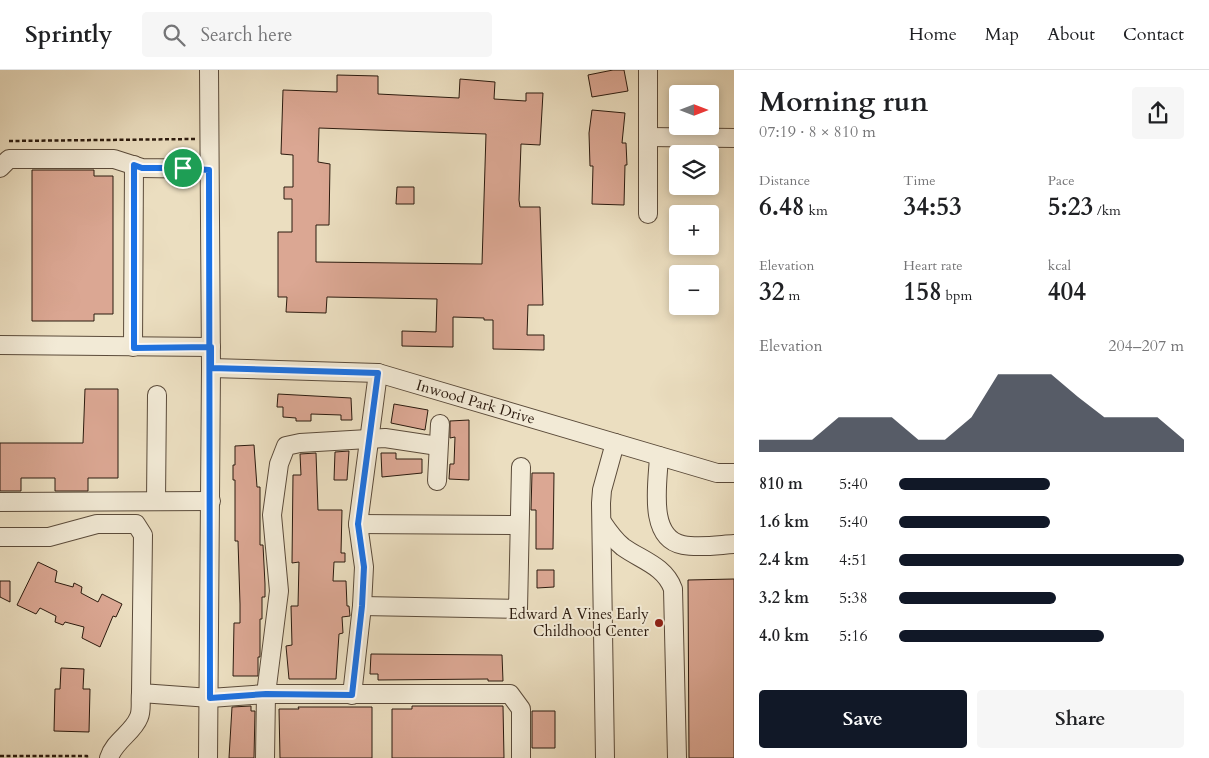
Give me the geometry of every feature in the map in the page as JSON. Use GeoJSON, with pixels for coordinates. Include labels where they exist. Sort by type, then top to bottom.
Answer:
{"type":"FeatureCollection","features":[{"type":"Feature","properties":{"kind":"street"},"geometry":{"type":"LineString","coordinates":[[208,758],[211,500],[209,70]]}},
{"type":"Feature","properties":{"kind":"street"},"geometry":{"type":"LineString","coordinates":[[648,70],[648,214]]}},
{"type":"Feature","properties":{"kind":"street"},"geometry":{"type":"LineString","coordinates":[[648,137],[734,138]]}},
{"type":"Feature","properties":{"kind":"street"},"geometry":{"type":"LineString","coordinates":[[0,168],[10,159],[114,159],[142,168],[209,170]]}},
{"type":"Feature","properties":{"kind":"street"},"geometry":{"type":"LineString","coordinates":[[134,165],[134,348]]}},
{"type":"Feature","properties":{"kind":"street"},"geometry":{"type":"LineString","coordinates":[[0,345],[134,348],[211,347]]}},
{"type":"Feature","properties":{"kind":"street","name":"Inwood Park Drive"},"geometry":{"type":"LineString","coordinates":[[211,368],[378,373],[717,473],[734,473]]}},
{"type":"Feature","properties":{"kind":"street"},"geometry":{"type":"LineString","coordinates":[[352,695],[362,606],[364,567],[358,524],[378,373]]}},
{"type":"Feature","properties":{"kind":"street"},"geometry":{"type":"LineString","coordinates":[[156,501],[157,395]]}},
{"type":"Feature","properties":{"kind":"street"},"geometry":{"type":"LineString","coordinates":[[437,481],[440,424]]}},
{"type":"Feature","properties":{"kind":"street"},"geometry":{"type":"LineString","coordinates":[[265,758],[266,694],[279,591],[272,515],[279,464],[286,446],[300,443],[385,438],[438,446]]}},
{"type":"Feature","properties":{"kind":"street"},"geometry":{"type":"LineString","coordinates":[[605,758],[600,537],[602,490],[615,443]]}},
{"type":"Feature","properties":{"kind":"street"},"geometry":{"type":"LineString","coordinates":[[659,456],[657,506],[662,530],[667,536],[682,545],[734,544]]}},
{"type":"Feature","properties":{"kind":"street"},"geometry":{"type":"LineString","coordinates":[[362,606],[518,609],[521,467]]}},
{"type":"Feature","properties":{"kind":"street"},"geometry":{"type":"LineString","coordinates":[[0,502],[211,500]]}},
{"type":"Feature","properties":{"kind":"street"},"geometry":{"type":"LineString","coordinates":[[602,522],[613,538],[622,546],[665,573],[673,590],[676,758]]}},
{"type":"Feature","properties":{"kind":"street"},"geometry":{"type":"LineString","coordinates":[[0,538],[49,537],[97,524],[136,524],[143,535],[140,714],[135,726],[112,750],[109,758]]}},
{"type":"Feature","properties":{"kind":"street"},"geometry":{"type":"LineString","coordinates":[[358,524],[519,525]]}},
{"type":"Feature","properties":{"kind":"street"},"geometry":{"type":"LineString","coordinates":[[141,693],[210,698],[266,694],[510,694],[521,710],[521,758]]}},
{"type":"Feature","properties":{"kind":"path"},"geometry":{"type":"LineString","coordinates":[[9,141],[209,139]]}},
{"type":"Feature","properties":{"kind":"path"},"geometry":{"type":"LineString","coordinates":[[0,756],[75,755],[87,756],[87,758]]}},
{"type":"Feature","properties":{"kind":"building"},"geometry":{"type":"Polygon","coordinates":[[[613,70],[624,70],[628,91],[592,97],[588,75],[613,70]]]}},
{"type":"Feature","properties":{"kind":"building"},"geometry":{"type":"Polygon","coordinates":[[[337,75],[378,76],[378,94],[459,98],[460,79],[495,82],[494,99],[526,101],[526,93],[543,93],[540,145],[521,144],[519,200],[520,207],[540,207],[543,305],[528,305],[527,335],[544,335],[544,350],[493,349],[493,320],[453,317],[453,347],[402,346],[402,331],[436,332],[437,299],[327,297],[326,313],[286,312],[287,297],[278,297],[278,232],[292,232],[292,199],[284,199],[284,187],[293,187],[293,155],[281,154],[283,90],[337,92],[337,75]],[[319,128],[318,162],[330,164],[329,225],[316,225],[316,262],[482,264],[486,134],[319,128]]]}},
{"type":"Feature","properties":{"kind":"building"},"geometry":{"type":"Polygon","coordinates":[[[592,110],[625,113],[622,143],[626,143],[627,165],[625,165],[624,205],[592,204],[593,166],[590,166],[589,133],[592,110]]]}},
{"type":"Feature","properties":{"kind":"building"},"geometry":{"type":"Polygon","coordinates":[[[32,170],[94,170],[94,176],[113,176],[113,314],[94,314],[94,321],[32,321],[32,170]]]}},
{"type":"Feature","properties":{"kind":"building"},"geometry":{"type":"Polygon","coordinates":[[[397,187],[414,187],[414,204],[396,204],[397,187]]]}},
{"type":"Feature","properties":{"kind":"building"},"geometry":{"type":"Polygon","coordinates":[[[85,389],[118,389],[118,478],[88,478],[88,491],[55,491],[55,478],[21,478],[21,491],[0,491],[0,443],[83,443],[85,389]]]}},
{"type":"Feature","properties":{"kind":"building"},"geometry":{"type":"Polygon","coordinates":[[[278,394],[351,398],[352,420],[341,420],[341,415],[311,414],[311,421],[296,421],[296,418],[283,417],[283,407],[277,407],[278,394]]]}},
{"type":"Feature","properties":{"kind":"building"},"geometry":{"type":"Polygon","coordinates":[[[394,404],[428,410],[425,430],[391,423],[394,404]]]}},
{"type":"Feature","properties":{"kind":"building"},"geometry":{"type":"Polygon","coordinates":[[[469,420],[469,480],[449,479],[450,464],[454,464],[455,437],[450,438],[450,421],[469,420]]]}},
{"type":"Feature","properties":{"kind":"building"},"geometry":{"type":"Polygon","coordinates":[[[254,445],[257,487],[260,487],[260,545],[263,545],[265,584],[265,597],[262,597],[262,619],[260,619],[260,657],[258,657],[258,676],[233,676],[234,623],[240,623],[240,604],[238,541],[235,541],[235,480],[233,480],[233,465],[235,465],[235,446],[254,445]]]}},
{"type":"Feature","properties":{"kind":"building"},"geometry":{"type":"Polygon","coordinates":[[[349,451],[347,480],[334,480],[335,452],[349,451]]]}},
{"type":"Feature","properties":{"kind":"building"},"geometry":{"type":"Polygon","coordinates":[[[316,453],[318,510],[342,510],[341,553],[345,553],[345,562],[334,562],[333,581],[346,581],[347,606],[349,606],[350,616],[342,617],[343,633],[339,634],[336,679],[289,679],[286,646],[292,645],[291,606],[298,606],[299,562],[292,563],[293,475],[301,475],[300,454],[316,453]]]}},
{"type":"Feature","properties":{"kind":"building"},"geometry":{"type":"Polygon","coordinates":[[[381,453],[396,453],[396,459],[422,459],[422,473],[382,477],[381,453]]]}},
{"type":"Feature","properties":{"kind":"building"},"geometry":{"type":"Polygon","coordinates":[[[532,473],[554,473],[553,549],[536,549],[536,510],[531,510],[532,473]]]}},
{"type":"Feature","properties":{"kind":"building"},"geometry":{"type":"Polygon","coordinates":[[[38,562],[57,571],[55,582],[73,587],[74,583],[82,587],[81,593],[98,602],[102,594],[122,604],[116,617],[113,616],[100,647],[82,638],[84,627],[65,622],[63,625],[55,622],[56,616],[40,608],[36,614],[17,605],[38,562]]]}},
{"type":"Feature","properties":{"kind":"building"},"geometry":{"type":"Polygon","coordinates":[[[537,570],[554,570],[554,587],[537,588],[537,570]]]}},
{"type":"Feature","properties":{"kind":"building"},"geometry":{"type":"Polygon","coordinates":[[[734,579],[734,758],[689,758],[688,580],[734,579]]]}},
{"type":"Feature","properties":{"kind":"building"},"geometry":{"type":"Polygon","coordinates":[[[0,581],[10,581],[10,602],[0,597],[0,581]]]}},
{"type":"Feature","properties":{"kind":"building"},"geometry":{"type":"Polygon","coordinates":[[[371,654],[502,655],[503,681],[488,681],[488,679],[378,680],[378,674],[370,674],[371,654]]]}},
{"type":"Feature","properties":{"kind":"building"},"geometry":{"type":"Polygon","coordinates":[[[61,668],[84,669],[83,689],[90,689],[89,732],[54,731],[55,689],[60,689],[61,668]]]}},
{"type":"Feature","properties":{"kind":"building"},"geometry":{"type":"Polygon","coordinates":[[[251,706],[251,711],[255,711],[254,758],[229,758],[232,707],[251,706]]]}},
{"type":"Feature","properties":{"kind":"building"},"geometry":{"type":"Polygon","coordinates":[[[412,706],[503,706],[504,758],[392,758],[392,709],[412,709],[412,706]]]}},
{"type":"Feature","properties":{"kind":"building"},"geometry":{"type":"Polygon","coordinates":[[[298,707],[372,707],[372,758],[280,758],[279,709],[299,709],[298,707]]]}},
{"type":"Feature","properties":{"kind":"building"},"geometry":{"type":"Polygon","coordinates":[[[532,711],[555,711],[555,748],[532,748],[532,711]]]}},
{"type":"Feature","properties":{"kind":"place","name":"Edward A Vines Early Childhood Center"},"geometry":{"type":"Point","coordinates":[659,623]}},
{"type":"Feature","properties":{"kind":"route"},"geometry":{"type":"LineString","coordinates":[[183,168],[142,168],[134,165],[134,348],[211,347],[211,368],[378,373],[358,524],[364,567],[359,641],[352,695],[266,694],[210,698],[211,368],[209,170],[183,168]]}}]}
